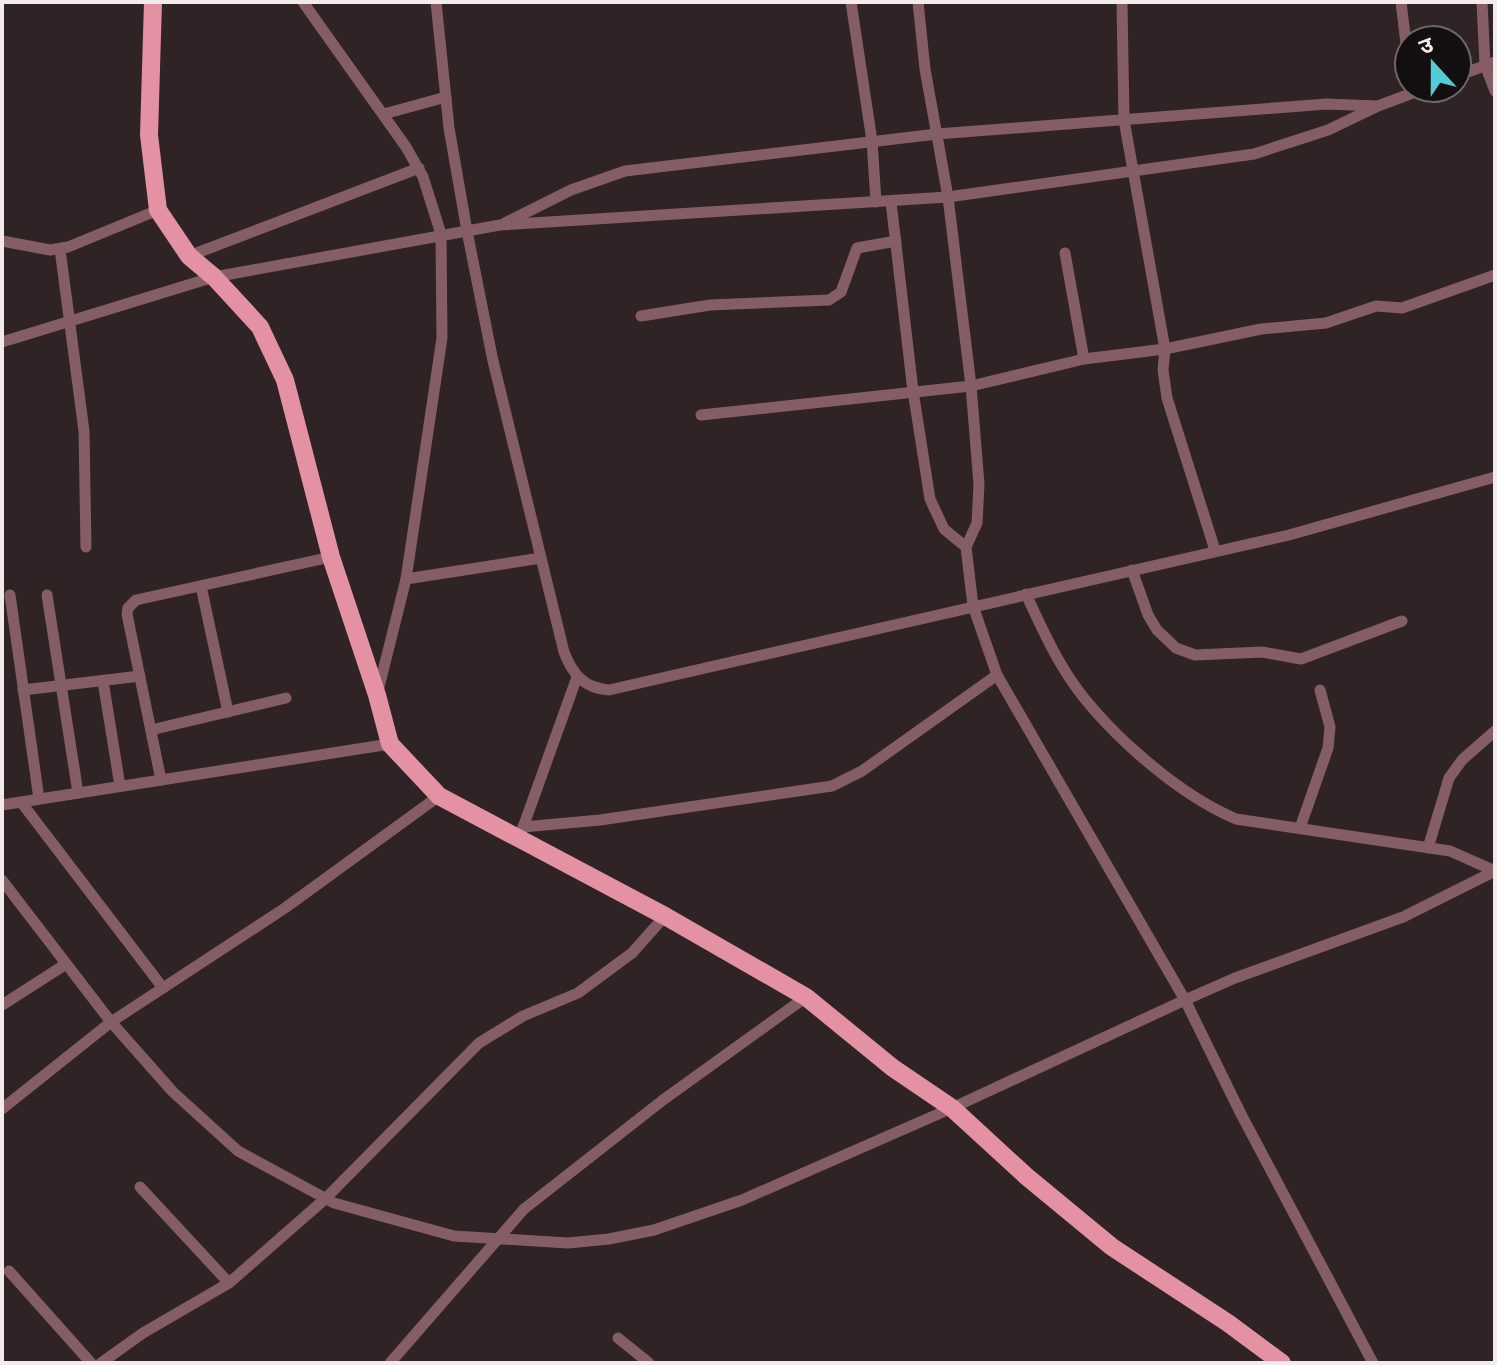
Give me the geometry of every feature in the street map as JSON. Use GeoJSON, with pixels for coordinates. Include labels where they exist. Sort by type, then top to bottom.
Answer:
{"type":"FeatureCollection","features":[{"type":"Feature","properties":{"kind":"main road"},"geometry":{"type":"LineString","coordinates":[[153,2],[149,135],[158,210],[189,256],[214,277],[260,327],[285,380],[331,557],[390,744],[439,796],[520,834],[806,997],[893,1068],[952,1108],[1100,1238],[1228,1323],[1282,1363]]}},
{"type":"Feature","properties":{"kind":"street"},"geometry":{"type":"LineString","coordinates":[[303,2],[419,168],[441,234],[442,338],[406,579],[377,695]]}},
{"type":"Feature","properties":{"kind":"street"},"geometry":{"type":"LineString","coordinates":[[436,2],[446,97],[467,231],[493,361],[564,652],[577,677],[593,688],[609,690],[1289,535],[1495,477]]}},
{"type":"Feature","properties":{"kind":"street"},"geometry":{"type":"LineString","coordinates":[[851,2],[872,141],[876,202]]}},
{"type":"Feature","properties":{"kind":"street"},"geometry":{"type":"LineString","coordinates":[[918,2],[925,69],[948,197],[971,386],[979,484],[977,523],[966,547],[973,606],[997,675],[1185,1000],[1241,1114],[1373,1363]]}},
{"type":"Feature","properties":{"kind":"street"},"geometry":{"type":"LineString","coordinates":[[1122,2],[1124,120],[1165,349],[1163,370],[1167,398],[1215,550]]}},
{"type":"Feature","properties":{"kind":"street"},"geometry":{"type":"LineString","coordinates":[[1401,2],[1404,24]]}},
{"type":"Feature","properties":{"kind":"street"},"geometry":{"type":"LineString","coordinates":[[1482,2],[1495,91]]}},
{"type":"Feature","properties":{"kind":"street"},"geometry":{"type":"LineString","coordinates":[[384,114],[446,97]]}},
{"type":"Feature","properties":{"kind":"street"},"geometry":{"type":"LineString","coordinates":[[2,342],[214,277],[441,234],[500,225],[948,197],[1254,154],[1328,130],[1393,99]]}},
{"type":"Feature","properties":{"kind":"street"},"geometry":{"type":"LineString","coordinates":[[500,225],[571,190],[625,171],[937,134],[1327,104],[1378,106]]}},
{"type":"Feature","properties":{"kind":"street"},"geometry":{"type":"LineString","coordinates":[[189,256],[419,168]]}},
{"type":"Feature","properties":{"kind":"street"},"geometry":{"type":"LineString","coordinates":[[891,202],[913,391],[930,499],[944,529],[966,547]]}},
{"type":"Feature","properties":{"kind":"street"},"geometry":{"type":"LineString","coordinates":[[2,241],[60,249],[158,210]]}},
{"type":"Feature","properties":{"kind":"street"},"geometry":{"type":"LineString","coordinates":[[641,316],[710,305],[829,300],[841,292],[857,248],[896,241]]}},
{"type":"Feature","properties":{"kind":"street"},"geometry":{"type":"LineString","coordinates":[[60,249],[84,431],[86,547]]}},
{"type":"Feature","properties":{"kind":"street"},"geometry":{"type":"LineString","coordinates":[[1065,253],[1084,359]]}},
{"type":"Feature","properties":{"kind":"street"},"geometry":{"type":"LineString","coordinates":[[701,415],[971,386],[1084,359],[1165,349],[1261,329],[1326,323],[1376,306],[1402,308],[1495,275]]}},
{"type":"Feature","properties":{"kind":"street"},"geometry":{"type":"LineString","coordinates":[[161,780],[128,608],[136,600],[331,557]]}},
{"type":"Feature","properties":{"kind":"street"},"geometry":{"type":"LineString","coordinates":[[406,579],[541,558]]}},
{"type":"Feature","properties":{"kind":"street"},"geometry":{"type":"LineString","coordinates":[[1132,570],[1148,615],[1157,630],[1176,648],[1195,655],[1262,652],[1301,659],[1402,621]]}},
{"type":"Feature","properties":{"kind":"street"},"geometry":{"type":"LineString","coordinates":[[201,586],[228,712]]}},
{"type":"Feature","properties":{"kind":"street"},"geometry":{"type":"LineString","coordinates":[[1026,594],[1070,678],[1096,710],[1147,761],[1209,807],[1236,819],[1460,854],[1495,871]]}},
{"type":"Feature","properties":{"kind":"street"},"geometry":{"type":"LineString","coordinates":[[10,595],[39,799]]}},
{"type":"Feature","properties":{"kind":"street"},"geometry":{"type":"LineString","coordinates":[[47,595],[78,793]]}},
{"type":"Feature","properties":{"kind":"street"},"geometry":{"type":"LineString","coordinates":[[577,677],[520,834],[832,786],[862,771],[997,675]]}},
{"type":"Feature","properties":{"kind":"street"},"geometry":{"type":"LineString","coordinates":[[23,690],[140,676]]}},
{"type":"Feature","properties":{"kind":"street"},"geometry":{"type":"LineString","coordinates":[[103,681],[120,786]]}},
{"type":"Feature","properties":{"kind":"street"},"geometry":{"type":"LineString","coordinates":[[1300,828],[1328,748],[1330,727],[1320,690]]}},
{"type":"Feature","properties":{"kind":"street"},"geometry":{"type":"LineString","coordinates":[[151,730],[286,698]]}},
{"type":"Feature","properties":{"kind":"street"},"geometry":{"type":"LineString","coordinates":[[1428,848],[1449,778],[1462,760],[1495,731]]}},
{"type":"Feature","properties":{"kind":"street"},"geometry":{"type":"LineString","coordinates":[[2,805],[390,744]]}},
{"type":"Feature","properties":{"kind":"street"},"geometry":{"type":"LineString","coordinates":[[2,1109],[111,1022],[285,908],[439,796]]}},
{"type":"Feature","properties":{"kind":"street"},"geometry":{"type":"LineString","coordinates":[[21,802],[163,988]]}},
{"type":"Feature","properties":{"kind":"street"},"geometry":{"type":"LineString","coordinates":[[2,880],[111,1022],[173,1092],[238,1151],[325,1199],[454,1236],[568,1243],[654,1230],[742,1200],[1235,978],[1403,917],[1495,871]]}},
{"type":"Feature","properties":{"kind":"street"},"geometry":{"type":"LineString","coordinates":[[101,1363],[143,1333],[229,1283],[325,1199],[479,1043],[523,1016],[578,993],[632,953],[665,916]]}},
{"type":"Feature","properties":{"kind":"street"},"geometry":{"type":"LineString","coordinates":[[2,1005],[66,964]]}},
{"type":"Feature","properties":{"kind":"street"},"geometry":{"type":"LineString","coordinates":[[390,1363],[536,1200],[663,1100],[806,997]]}},
{"type":"Feature","properties":{"kind":"street"},"geometry":{"type":"LineString","coordinates":[[140,1187],[229,1283]]}},
{"type":"Feature","properties":{"kind":"street"},"geometry":{"type":"LineString","coordinates":[[9,1271],[91,1363]]}},
{"type":"Feature","properties":{"kind":"street"},"geometry":{"type":"LineString","coordinates":[[618,1338],[649,1363]]}}]}
